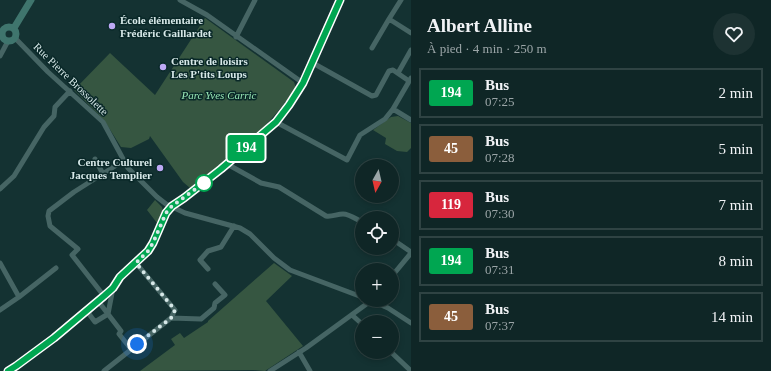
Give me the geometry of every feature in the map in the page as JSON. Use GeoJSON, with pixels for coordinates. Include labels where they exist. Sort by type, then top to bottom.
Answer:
{"type":"FeatureCollection","features":[{"type":"Feature","properties":{"kind":"street"},"geometry":{"type":"LineString","coordinates":[[14,28],[31,0]]}},
{"type":"Feature","properties":{"kind":"street"},"geometry":{"type":"LineString","coordinates":[[180,0],[207,15],[303,83]]}},
{"type":"Feature","properties":{"kind":"street"},"geometry":{"type":"LineString","coordinates":[[236,37],[255,0]]}},
{"type":"Feature","properties":{"kind":"street"},"geometry":{"type":"LineString","coordinates":[[8,371],[54,338],[113,288],[120,277],[148,251],[166,213],[172,206],[227,164],[276,122],[303,83],[311,62],[340,0]]}},
{"type":"Feature","properties":{"kind":"street"},"geometry":{"type":"LineString","coordinates":[[372,48],[388,19],[401,0]]}},
{"type":"Feature","properties":{"kind":"street"},"geometry":{"type":"LineString","coordinates":[[388,19],[411,33]]}},
{"type":"Feature","properties":{"kind":"street"},"geometry":{"type":"LineString","coordinates":[[8,41],[2,36],[2,28],[14,28]]}},
{"type":"Feature","properties":{"kind":"street"},"geometry":{"type":"LineString","coordinates":[[0,56],[8,41],[15,38],[17,33],[14,28]]}},
{"type":"Feature","properties":{"kind":"street","name":"Rue Pierre Brossolette"},"geometry":{"type":"LineString","coordinates":[[15,38],[48,72],[102,122],[128,168],[166,204],[185,213],[234,226],[250,234],[274,258],[290,270],[355,295]]}},
{"type":"Feature","properties":{"kind":"street"},"geometry":{"type":"LineString","coordinates":[[398,73],[411,50]]}},
{"type":"Feature","properties":{"kind":"street"},"geometry":{"type":"LineString","coordinates":[[276,122],[347,160],[360,135],[385,119],[410,79],[393,70],[389,71],[374,96],[311,62]]}},
{"type":"Feature","properties":{"kind":"street"},"geometry":{"type":"LineString","coordinates":[[0,189],[14,176],[44,127],[54,116],[55,107],[70,91]]}},
{"type":"Feature","properties":{"kind":"street"},"geometry":{"type":"LineString","coordinates":[[393,108],[411,120]]}},
{"type":"Feature","properties":{"kind":"street"},"geometry":{"type":"LineString","coordinates":[[95,158],[103,174]]}},
{"type":"Feature","properties":{"kind":"street"},"geometry":{"type":"LineString","coordinates":[[104,296],[72,255],[78,249],[50,226],[48,216],[49,211],[74,192],[123,160]]}},
{"type":"Feature","properties":{"kind":"street"},"geometry":{"type":"LineString","coordinates":[[227,164],[261,183],[279,187],[326,216],[342,214],[355,219]]}},
{"type":"Feature","properties":{"kind":"street"},"geometry":{"type":"LineString","coordinates":[[208,269],[200,260],[208,251],[221,247],[234,226]]}},
{"type":"Feature","properties":{"kind":"street"},"geometry":{"type":"LineString","coordinates":[[399,244],[411,253],[399,268]]}},
{"type":"Feature","properties":{"kind":"street"},"geometry":{"type":"LineString","coordinates":[[0,263],[19,297]]}},
{"type":"Feature","properties":{"kind":"street"},"geometry":{"type":"LineString","coordinates":[[104,371],[171,318],[175,310],[136,263]]}},
{"type":"Feature","properties":{"kind":"street"},"geometry":{"type":"LineString","coordinates":[[0,310],[56,268]]}},
{"type":"Feature","properties":{"kind":"street"},"geometry":{"type":"LineString","coordinates":[[171,318],[201,319],[214,308],[215,303],[225,295],[215,284]]}},
{"type":"Feature","properties":{"kind":"street"},"geometry":{"type":"LineString","coordinates":[[88,309],[89,314],[95,322],[108,314],[113,288]]}},
{"type":"Feature","properties":{"kind":"street"},"geometry":{"type":"LineString","coordinates":[[98,301],[121,331],[119,334],[131,349]]}},
{"type":"Feature","properties":{"kind":"street"},"geometry":{"type":"LineString","coordinates":[[270,371],[362,307]]}},
{"type":"Feature","properties":{"kind":"street"},"geometry":{"type":"LineString","coordinates":[[386,307],[411,323]]}},
{"type":"Feature","properties":{"kind":"street"},"geometry":{"type":"LineString","coordinates":[[352,315],[355,318]]}},
{"type":"Feature","properties":{"kind":"street"},"geometry":{"type":"LineString","coordinates":[[299,352],[310,371]]}},
{"type":"Feature","properties":{"kind":"street"},"geometry":{"type":"LineString","coordinates":[[399,358],[410,367]]}},
{"type":"Feature","properties":{"kind":"green space","name":"Parc Yves Carric"},"geometry":{"type":"Polygon","coordinates":[[[205,18],[294,82],[296,88],[267,124],[244,147],[208,178],[206,175],[190,188],[183,182],[150,136],[149,139],[131,148],[121,147],[104,120],[74,90],[110,53],[155,95],[205,18]]]}},
{"type":"Feature","properties":{"kind":"green space"},"geometry":{"type":"Polygon","coordinates":[[[398,116],[411,123],[411,148],[407,152],[397,151],[385,144],[386,138],[373,130],[391,117],[398,116]]]}},
{"type":"Feature","properties":{"kind":"green space"},"geometry":{"type":"Polygon","coordinates":[[[155,200],[162,207],[163,211],[157,223],[147,210],[155,200]]]}},
{"type":"Feature","properties":{"kind":"green space"},"geometry":{"type":"Polygon","coordinates":[[[274,263],[292,276],[266,301],[303,346],[265,371],[140,371],[175,345],[171,339],[180,333],[184,338],[208,322],[274,263]]]}},
{"type":"Feature","properties":{"kind":"bus line","name":"194"},"geometry":{"type":"LineString","coordinates":[[8,371],[54,338],[66,326],[113,288],[120,277],[148,251],[166,213],[172,206],[221,169],[276,122],[303,83],[311,62],[340,0]]}},
{"type":"Feature","properties":{"kind":"place","name":"École élémentaire Frédéric Gaillardet"},"geometry":{"type":"Point","coordinates":[112,26]}},
{"type":"Feature","properties":{"kind":"place","name":"Centre de loisirs Les P'tits Loups"},"geometry":{"type":"Point","coordinates":[163,67]}},
{"type":"Feature","properties":{"kind":"place","name":"Centre Culturel Jacques Templier"},"geometry":{"type":"Point","coordinates":[160,168]}},
{"type":"Feature","properties":{"kind":"route"},"geometry":{"type":"LineString","coordinates":[[137,344],[171,318],[175,310],[136,263],[148,251],[153,243],[166,213],[172,206],[204,183]]}}]}
